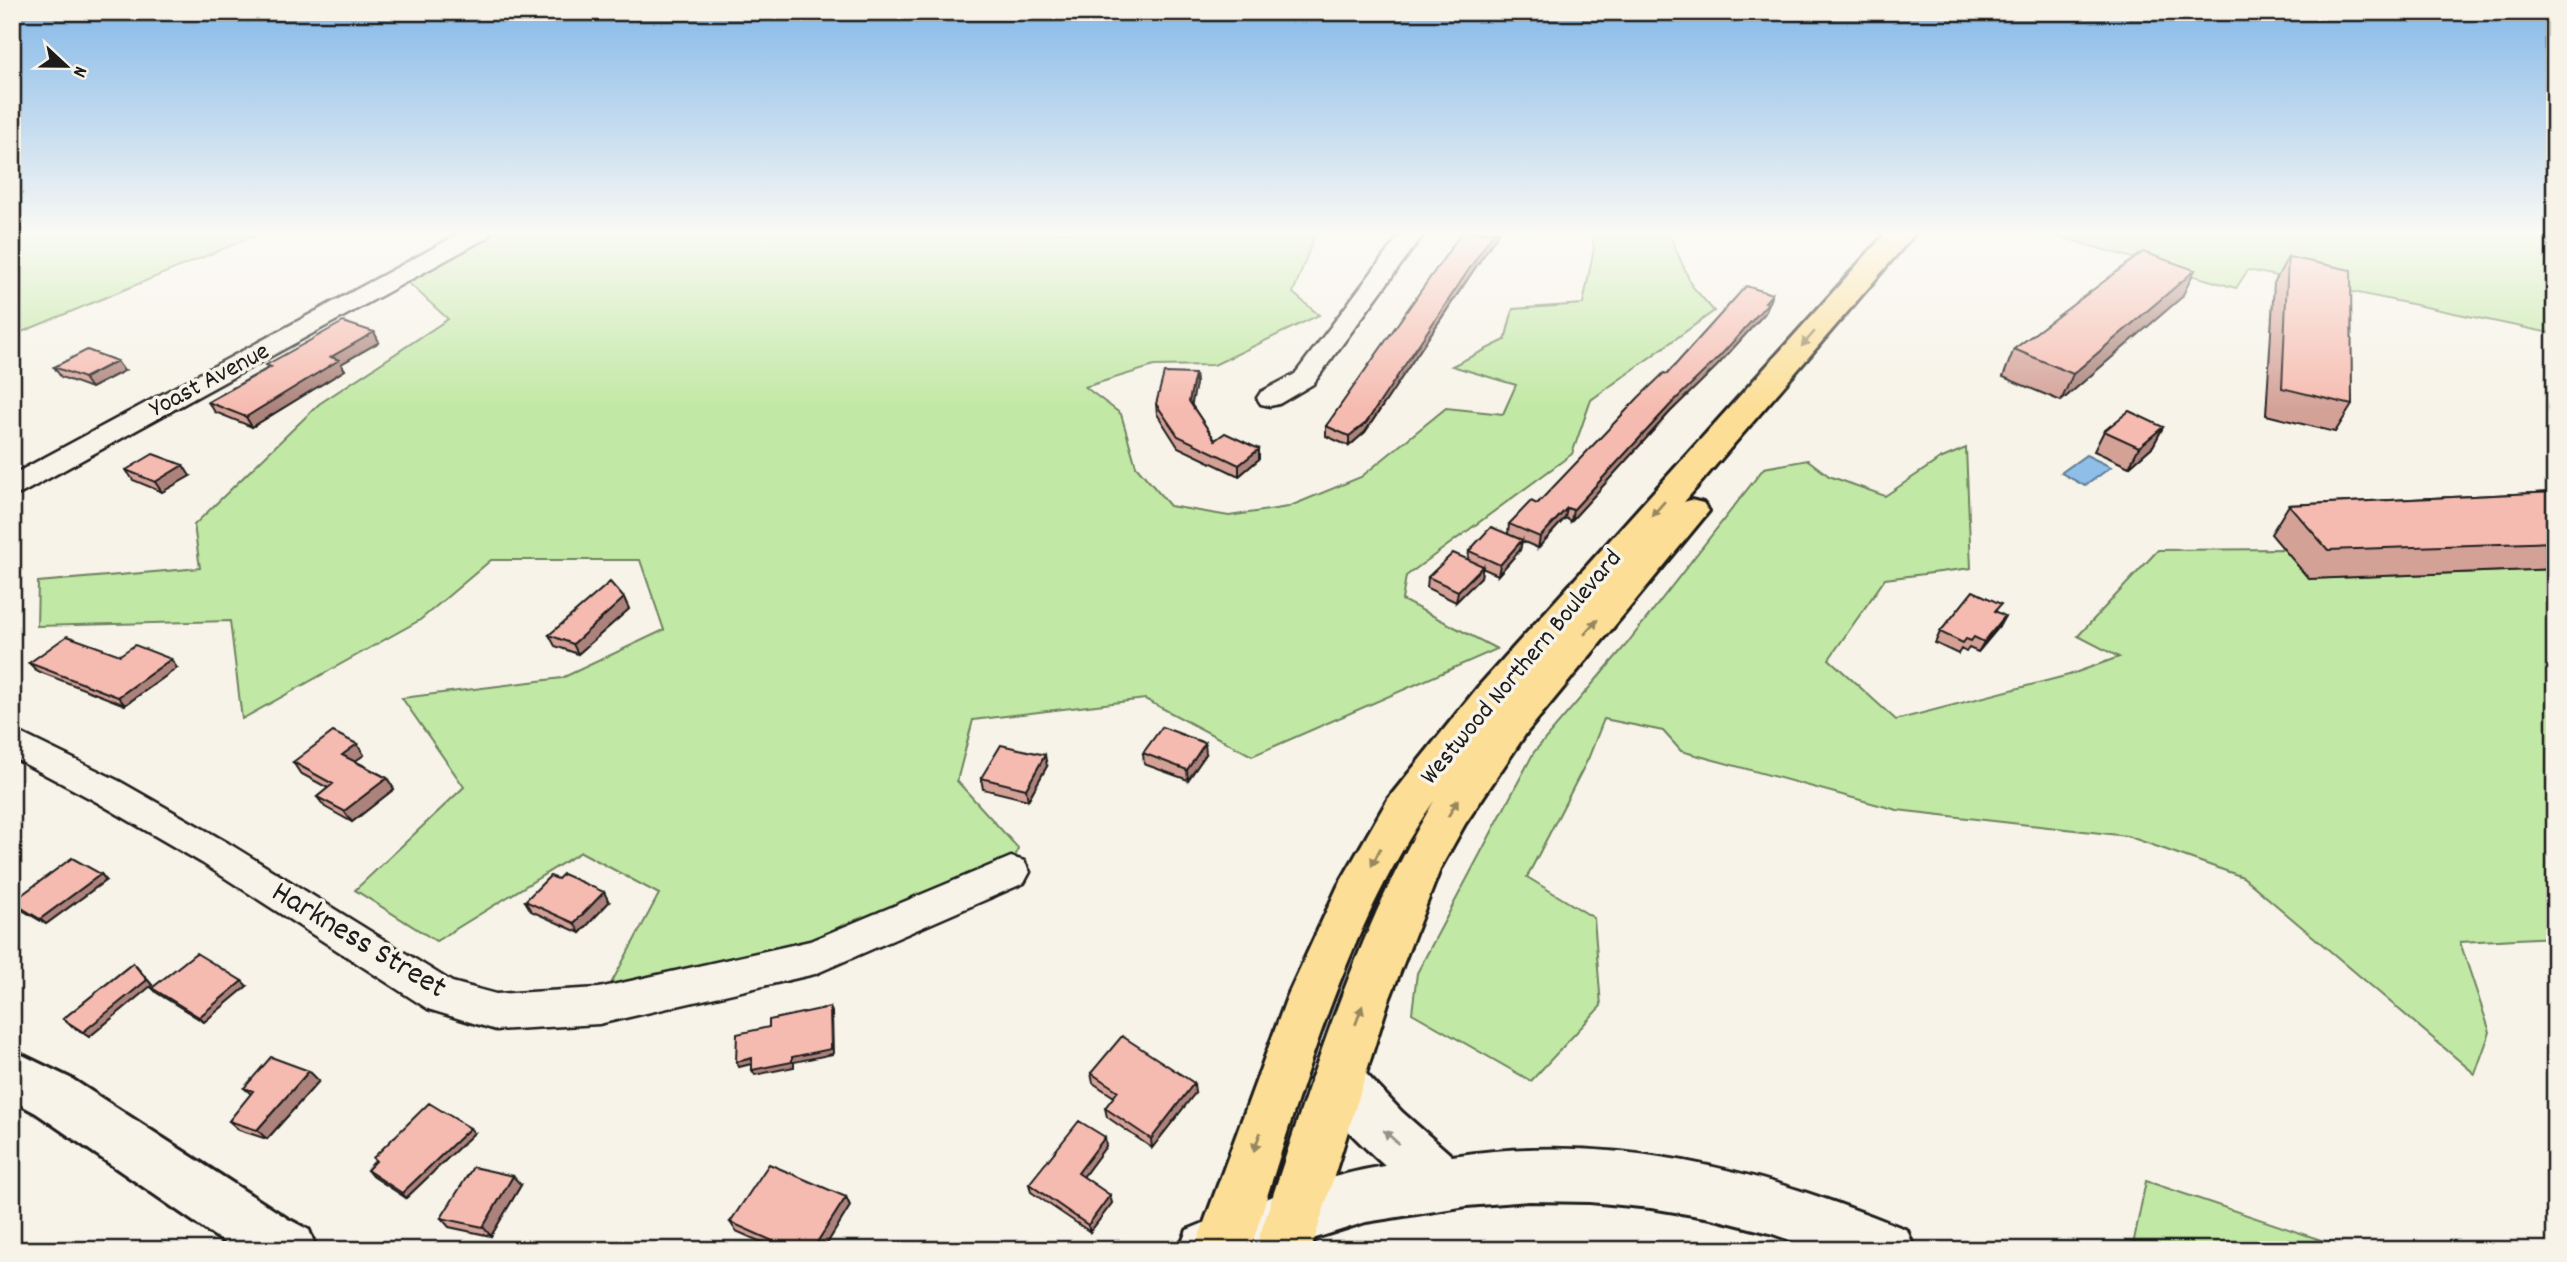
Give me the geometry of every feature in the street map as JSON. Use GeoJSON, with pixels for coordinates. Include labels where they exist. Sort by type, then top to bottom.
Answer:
{"type":"FeatureCollection","features":[{"type":"Feature","properties":{"kind":"main road","name":"Westwood Northern Boulevard"},"geometry":{"type":"LineString","coordinates":[[1218,1248],[1310,993],[1380,849],[1430,775],[1492,697],[1850,291]]}},
{"type":"Feature","properties":{"kind":"main road","name":"Westwood Northern Boulevard"},"geometry":{"type":"LineString","coordinates":[[1289,1234],[1336,1079],[1384,948],[1421,862],[1466,785],[1564,658],[1881,291]]}},
{"type":"Feature","properties":{"kind":"street","name":"Yoast Avenue"},"geometry":{"type":"LineString","coordinates":[[12,487],[372,291]]}},
{"type":"Feature","properties":{"kind":"street"},"geometry":{"type":"LineString","coordinates":[[1270,398],[1304,379],[1370,291]]}},
{"type":"Feature","properties":{"kind":"street","name":"Harkness Street"},"geometry":{"type":"LineString","coordinates":[[12,742],[107,791],[215,853],[442,997],[496,1012],[599,1006],[815,957],[1011,872]]}},
{"type":"Feature","properties":{"kind":"street"},"geometry":{"type":"LineString","coordinates":[[12,1073],[54,1096],[268,1239],[289,1250]]}},
{"type":"Feature","properties":{"kind":"street"},"geometry":{"type":"LineString","coordinates":[[1336,1079],[1383,1130],[1442,1182]]}},
{"type":"Feature","properties":{"kind":"street"},"geometry":{"type":"LineString","coordinates":[[1218,1248],[1289,1234],[1343,1200],[1442,1182],[1500,1175],[1604,1174],[1689,1187],[1767,1204],[1831,1224],[1887,1250]]}},
{"type":"Feature","properties":{"kind":"green space"},"geometry":{"type":"Polygon","coordinates":[[[12,291],[121,291],[12,336],[12,291]]]}},
{"type":"Feature","properties":{"kind":"green space"},"geometry":{"type":"Polygon","coordinates":[[[417,291],[1294,291],[1319,315],[1214,365],[1154,366],[1085,387],[1121,414],[1136,466],[1170,506],[1229,516],[1288,507],[1361,477],[1446,408],[1503,414],[1516,385],[1452,366],[1505,340],[1513,309],[1583,304],[1586,291],[1696,291],[1714,311],[1591,400],[1572,454],[1406,576],[1402,600],[1497,649],[1252,756],[1145,699],[973,720],[957,781],[1018,848],[1011,872],[815,957],[599,1006],[659,894],[581,852],[436,941],[355,890],[464,787],[402,698],[562,678],[664,630],[640,560],[491,560],[420,620],[242,719],[230,621],[37,626],[38,582],[200,568],[194,525],[319,404],[448,319],[417,291]]]}},
{"type":"Feature","properties":{"kind":"green space"},"geometry":{"type":"Polygon","coordinates":[[[2348,291],[2555,291],[2555,334],[2348,291]]]}},
{"type":"Feature","properties":{"kind":"green space"},"geometry":{"type":"Polygon","coordinates":[[[1966,448],[1971,568],[1885,579],[1829,659],[1896,720],[2069,675],[2119,657],[2078,636],[2158,550],[2284,549],[2309,579],[2555,569],[2555,937],[2460,942],[2490,1032],[2475,1074],[2243,877],[2127,836],[1897,810],[1681,751],[1663,731],[1604,719],[1588,759],[1527,877],[1594,918],[1601,1006],[1531,1081],[1412,1013],[1417,973],[1534,752],[1625,646],[1764,468],[1808,460],[1829,476],[1885,496],[1940,459],[1966,448]]]}},
{"type":"Feature","properties":{"kind":"green space"},"geometry":{"type":"Polygon","coordinates":[[[2146,1181],[2333,1244],[2350,1250],[2132,1250],[2146,1181]]]}},
{"type":"Feature","properties":{"kind":"water"},"geometry":{"type":"Polygon","coordinates":[[[2086,455],[2111,467],[2085,486],[2061,473],[2086,455]]]}},
{"type":"Feature","properties":{"kind":"building"},"geometry":{"type":"Polygon","coordinates":[[[1421,291],[1455,291],[1366,423],[1349,436],[1326,426],[1421,291]]]}},
{"type":"Feature","properties":{"kind":"building"},"geometry":{"type":"Polygon","coordinates":[[[1742,291],[1772,294],[1765,302],[1768,303],[1720,356],[1673,402],[1573,510],[1567,508],[1540,537],[1509,524],[1531,501],[1537,504],[1639,397],[1664,373],[1667,374],[1742,291]]]}},
{"type":"Feature","properties":{"kind":"building"},"geometry":{"type":"Polygon","coordinates":[[[2091,291],[2170,291],[2073,374],[2014,349],[2091,291]]]}},
{"type":"Feature","properties":{"kind":"building"},"geometry":{"type":"Polygon","coordinates":[[[2286,291],[2351,291],[2352,405],[2282,388],[2286,291]]]}},
{"type":"Feature","properties":{"kind":"building"},"geometry":{"type":"Polygon","coordinates":[[[343,322],[374,332],[331,357],[339,360],[246,417],[208,402],[271,367],[266,365],[343,322]]]}},
{"type":"Feature","properties":{"kind":"building"},"geometry":{"type":"Polygon","coordinates":[[[87,350],[117,361],[84,378],[54,367],[87,350]]]}},
{"type":"Feature","properties":{"kind":"building"},"geometry":{"type":"Polygon","coordinates":[[[1164,373],[1195,374],[1189,401],[1215,440],[1225,433],[1259,449],[1239,465],[1178,436],[1156,404],[1164,373]]]}},
{"type":"Feature","properties":{"kind":"building"},"geometry":{"type":"Polygon","coordinates":[[[2129,411],[2163,427],[2139,447],[2104,431],[2129,411]]]}},
{"type":"Feature","properties":{"kind":"building"},"geometry":{"type":"Polygon","coordinates":[[[153,454],[183,465],[155,482],[126,470],[153,454]]]}},
{"type":"Feature","properties":{"kind":"building"},"geometry":{"type":"Polygon","coordinates":[[[2555,492],[2555,542],[2328,550],[2289,505],[2555,492]]]}},
{"type":"Feature","properties":{"kind":"building"},"geometry":{"type":"Polygon","coordinates":[[[1491,527],[1522,540],[1500,565],[1469,551],[1491,527]]]}},
{"type":"Feature","properties":{"kind":"building"},"geometry":{"type":"Polygon","coordinates":[[[1453,553],[1483,566],[1458,591],[1428,577],[1453,553]]]}},
{"type":"Feature","properties":{"kind":"building"},"geometry":{"type":"Polygon","coordinates":[[[610,582],[624,598],[573,644],[549,635],[610,582]]]}},
{"type":"Feature","properties":{"kind":"building"},"geometry":{"type":"Polygon","coordinates":[[[1973,591],[2001,604],[1995,611],[2005,616],[1984,642],[1974,637],[1963,643],[1940,632],[1973,591]]]}},
{"type":"Feature","properties":{"kind":"building"},"geometry":{"type":"Polygon","coordinates":[[[67,636],[120,655],[135,645],[171,659],[118,697],[29,663],[67,636]]]}},
{"type":"Feature","properties":{"kind":"building"},"geometry":{"type":"Polygon","coordinates":[[[1162,727],[1205,743],[1187,770],[1143,753],[1162,727]]]}},
{"type":"Feature","properties":{"kind":"building"},"geometry":{"type":"Polygon","coordinates":[[[333,732],[357,744],[342,755],[387,778],[344,811],[317,797],[333,784],[293,762],[333,732]]]}},
{"type":"Feature","properties":{"kind":"building"},"geometry":{"type":"Polygon","coordinates":[[[1001,745],[1045,755],[1026,789],[981,778],[1001,745]]]}},
{"type":"Feature","properties":{"kind":"building"},"geometry":{"type":"Polygon","coordinates":[[[72,858],[101,874],[40,919],[12,902],[72,858]]]}},
{"type":"Feature","properties":{"kind":"building"},"geometry":{"type":"Polygon","coordinates":[[[563,874],[604,892],[574,923],[525,901],[550,876],[558,879],[563,874]]]}},
{"type":"Feature","properties":{"kind":"building"},"geometry":{"type":"Polygon","coordinates":[[[196,953],[242,981],[199,1017],[152,988],[196,953]]]}},
{"type":"Feature","properties":{"kind":"building"},"geometry":{"type":"Polygon","coordinates":[[[133,963],[147,980],[83,1032],[63,1019],[133,963]]]}},
{"type":"Feature","properties":{"kind":"building"},"geometry":{"type":"Polygon","coordinates":[[[830,1007],[831,1049],[792,1057],[792,1062],[752,1070],[752,1058],[736,1062],[737,1034],[769,1027],[769,1020],[830,1007]]]}},
{"type":"Feature","properties":{"kind":"building"},"geometry":{"type":"Polygon","coordinates":[[[1122,1036],[1194,1083],[1151,1139],[1105,1108],[1118,1091],[1091,1073],[1122,1036]]]}},
{"type":"Feature","properties":{"kind":"building"},"geometry":{"type":"Polygon","coordinates":[[[271,1057],[309,1071],[257,1130],[229,1121],[253,1091],[244,1088],[271,1057]]]}},
{"type":"Feature","properties":{"kind":"building"},"geometry":{"type":"Polygon","coordinates":[[[429,1103],[470,1128],[402,1193],[367,1170],[376,1161],[373,1158],[429,1103]]]}},
{"type":"Feature","properties":{"kind":"building"},"geometry":{"type":"Polygon","coordinates":[[[1079,1121],[1105,1137],[1078,1173],[1110,1195],[1088,1225],[1029,1184],[1079,1121]]]}},
{"type":"Feature","properties":{"kind":"building"},"geometry":{"type":"Polygon","coordinates":[[[769,1164],[846,1197],[812,1250],[793,1250],[730,1222],[769,1164]]]}},
{"type":"Feature","properties":{"kind":"building"},"geometry":{"type":"Polygon","coordinates":[[[473,1167],[513,1176],[483,1227],[441,1218],[473,1167]]]}}]}
